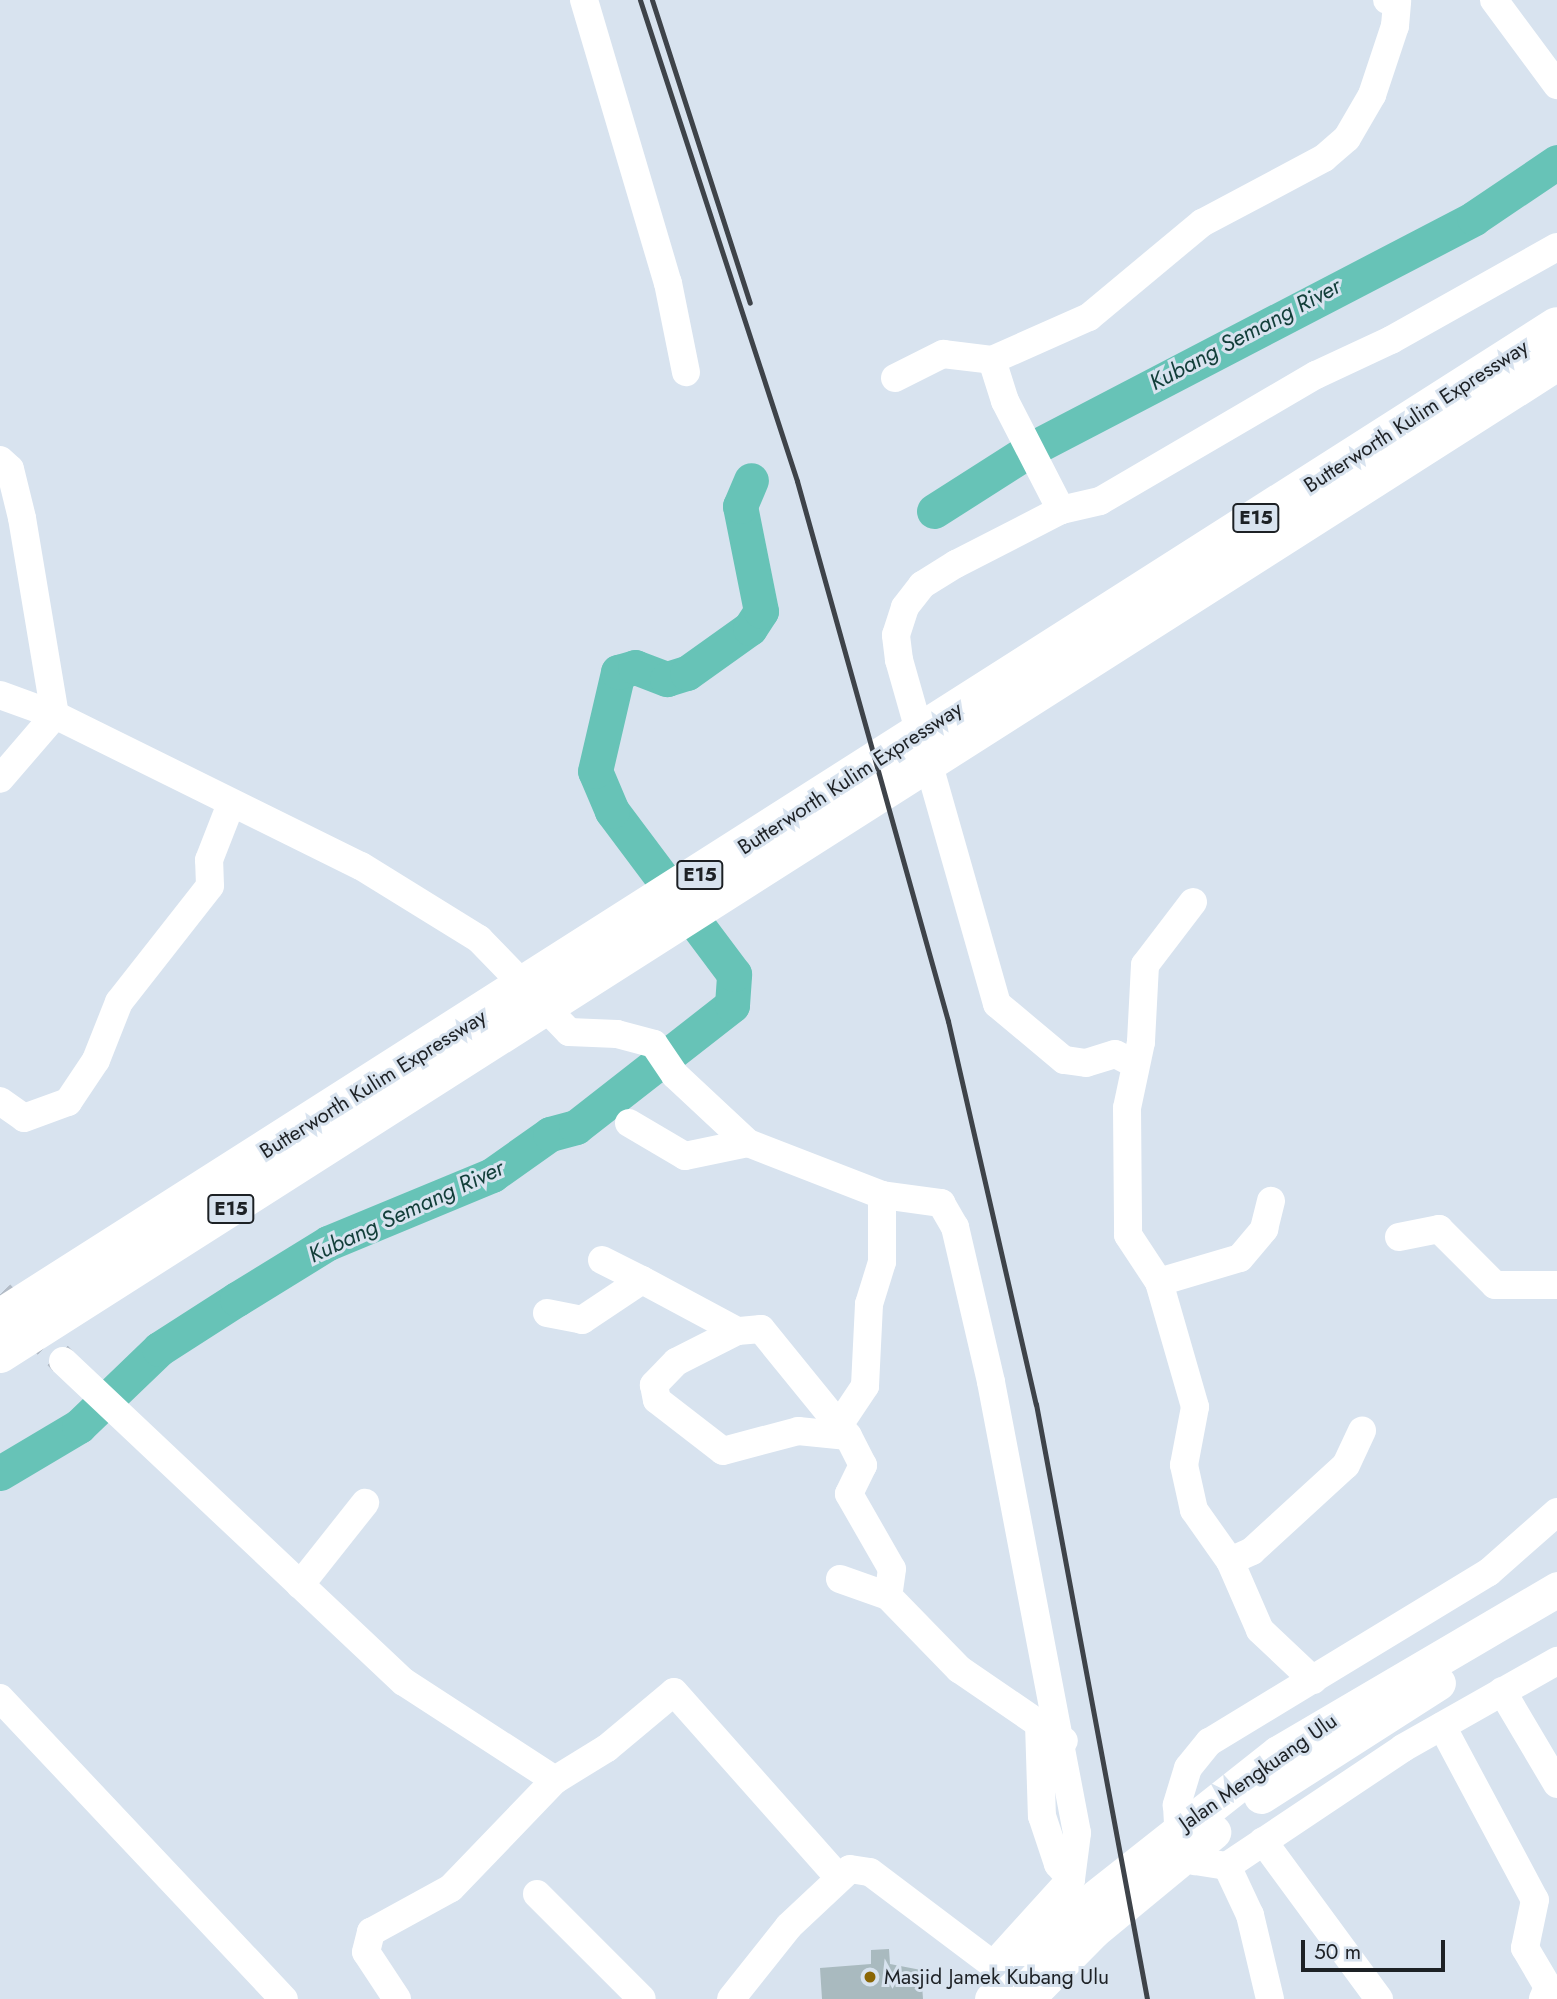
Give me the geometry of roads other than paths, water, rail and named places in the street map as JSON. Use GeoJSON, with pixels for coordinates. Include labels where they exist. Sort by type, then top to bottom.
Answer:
{"type":"FeatureCollection","features":[{"type":"Feature","properties":{"kind":"highway","name":"Butterworth Kulim Expressway"},"geometry":{"type":"LineString","coordinates":[[0,1354],[454,1052],[964,723],[1557,327]]}},
{"type":"Feature","properties":{"kind":"highway","name":"Butterworth Kulim Expressway"},"geometry":{"type":"LineString","coordinates":[[964,723],[1557,362]]}},
{"type":"Feature","properties":{"kind":"highway","name":"Butterworth Kulim Expressway"},"geometry":{"type":"LineString","coordinates":[[0,1318],[454,1052]]}},
{"type":"Feature","properties":{"kind":"main road","name":"Jalan Mengkuang Ulu"},"geometry":{"type":"LineString","coordinates":[[992,1999],[1059,1926],[1278,1753],[1557,1589]]}},
{"type":"Feature","properties":{"kind":"main road","name":"Jalan Mengkuang Ulu"},"geometry":{"type":"LineString","coordinates":[[1026,1999],[1176,1860],[1291,1774],[1557,1616]]}},
{"type":"Feature","properties":{"kind":"street"},"geometry":{"type":"LineString","coordinates":[[583,0],[668,283],[686,372]]}},
{"type":"Feature","properties":{"kind":"street"},"geometry":{"type":"LineString","coordinates":[[895,377],[943,354],[992,360],[1089,317],[1202,223],[1324,158],[1347,138],[1372,95],[1395,26],[1397,1],[1387,0]]}},
{"type":"Feature","properties":{"kind":"street"},"geometry":{"type":"LineString","coordinates":[[1494,0],[1557,85]]}},
{"type":"Feature","properties":{"kind":"street"},"geometry":{"type":"LineString","coordinates":[[1135,1064],[1115,1054],[1086,1063],[1064,1060],[997,1004],[896,635],[905,607],[922,585],[1061,510],[1100,501],[1315,375],[1391,340],[1557,247]]}},
{"type":"Feature","properties":{"kind":"street"},"geometry":{"type":"LineString","coordinates":[[992,360],[1005,401],[1024,429],[1061,510]]}},
{"type":"Feature","properties":{"kind":"street"},"geometry":{"type":"LineString","coordinates":[[0,460],[10,469],[22,518],[55,715]]}},
{"type":"Feature","properties":{"kind":"street"},"geometry":{"type":"LineString","coordinates":[[0,695],[55,715],[230,806],[361,866],[479,939],[569,1031],[617,1034],[661,1055],[748,1143],[882,1195],[941,1203],[955,1227],[1064,1741],[1077,1833],[1071,1879],[994,1964]]}},
{"type":"Feature","properties":{"kind":"street"},"geometry":{"type":"LineString","coordinates":[[0,779],[55,715]]}},
{"type":"Feature","properties":{"kind":"street"},"geometry":{"type":"LineString","coordinates":[[0,1101],[24,1118],[68,1102],[96,1060],[119,1002],[210,886],[209,860],[230,806]]}},
{"type":"Feature","properties":{"kind":"street"},"geometry":{"type":"LineString","coordinates":[[1194,902],[1145,965],[1135,1064],[1127,1108],[1128,1235],[1158,1282],[1195,1407],[1184,1465],[1194,1510],[1230,1561],[1260,1630],[1313,1679]]}},
{"type":"Feature","properties":{"kind":"street"},"geometry":{"type":"LineString","coordinates":[[629,1123],[685,1156],[748,1143]]}},
{"type":"Feature","properties":{"kind":"street"},"geometry":{"type":"LineString","coordinates":[[843,1431],[865,1386],[869,1304],[882,1262],[882,1195]]}},
{"type":"Feature","properties":{"kind":"street"},"geometry":{"type":"LineString","coordinates":[[1158,1282],[1240,1258],[1264,1229],[1271,1201]]}},
{"type":"Feature","properties":{"kind":"street"},"geometry":{"type":"LineString","coordinates":[[1399,1237],[1439,1229],[1489,1282],[1557,1285]]}},
{"type":"Feature","properties":{"kind":"street"},"geometry":{"type":"LineString","coordinates":[[602,1260],[737,1331]]}},
{"type":"Feature","properties":{"kind":"street"},"geometry":{"type":"LineString","coordinates":[[547,1313],[582,1321],[642,1280]]}},
{"type":"Feature","properties":{"kind":"street"},"geometry":{"type":"LineString","coordinates":[[843,1431],[798,1431],[723,1451],[657,1400],[654,1385],[676,1362],[737,1331],[761,1329],[843,1431],[863,1465],[849,1494],[892,1569],[888,1596]]}},
{"type":"Feature","properties":{"kind":"street"},"geometry":{"type":"LineString","coordinates":[[63,1361],[87,1387],[404,1682],[555,1780]]}},
{"type":"Feature","properties":{"kind":"street"},"geometry":{"type":"LineString","coordinates":[[1230,1561],[1252,1551],[1346,1465],[1362,1431]]}},
{"type":"Feature","properties":{"kind":"street"},"geometry":{"type":"LineString","coordinates":[[300,1585],[365,1503]]}},
{"type":"Feature","properties":{"kind":"street"},"geometry":{"type":"LineString","coordinates":[[1557,1512],[1489,1572],[1209,1742],[1188,1768],[1177,1805],[1178,1841],[1195,1861],[1227,1866],[1442,1726],[1557,1661]]}},
{"type":"Feature","properties":{"kind":"street"},"geometry":{"type":"LineString","coordinates":[[839,1580],[888,1596],[959,1669],[1064,1741]]}},
{"type":"Feature","properties":{"kind":"street"},"geometry":{"type":"LineString","coordinates":[[1502,1691],[1557,1784]]}},
{"type":"Feature","properties":{"kind":"street"},"geometry":{"type":"LineString","coordinates":[[397,1999],[366,1952],[371,1932],[452,1888],[555,1780],[607,1748],[674,1692],[838,1877]]}},
{"type":"Feature","properties":{"kind":"street"},"geometry":{"type":"LineString","coordinates":[[0,1698],[284,1999]]}},
{"type":"Feature","properties":{"kind":"street"},"geometry":{"type":"LineString","coordinates":[[1039,1723],[1042,1816],[1058,1864],[1071,1879]]}},
{"type":"Feature","properties":{"kind":"street"},"geometry":{"type":"LineString","coordinates":[[1442,1726],[1535,1900],[1525,1948],[1548,1987],[1544,1999]]}},
{"type":"Feature","properties":{"kind":"street"},"geometry":{"type":"LineString","coordinates":[[1263,1841],[1379,1999]]}},
{"type":"Feature","properties":{"kind":"street"},"geometry":{"type":"LineString","coordinates":[[1227,1866],[1250,1915],[1270,1999]]}},
{"type":"Feature","properties":{"kind":"street"},"geometry":{"type":"LineString","coordinates":[[731,1999],[838,1877],[849,1870],[870,1872],[994,1964],[1034,1999]]}},
{"type":"Feature","properties":{"kind":"street"},"geometry":{"type":"LineString","coordinates":[[537,1894],[642,1999]]}},
{"type":"Feature","properties":{"kind":"waterway","name":"Kubang Semang River"},"geometry":{"type":"LineString","coordinates":[[934,511],[1033,448],[1474,218],[1557,162]]}},
{"type":"Feature","properties":{"kind":"waterway","name":"Kubang Semang River"},"geometry":{"type":"LineString","coordinates":[[0,1473],[79,1426],[159,1349],[237,1299],[328,1243],[492,1175],[550,1134],[576,1127],[732,1005],[734,974],[612,811],[595,771],[618,672],[635,667],[667,679],[687,673],[750,628],[761,611],[740,506],[751,480]]}},
{"type":"Feature","properties":{"kind":"tunnel"},"geometry":{"type":"LineString","coordinates":[[0,1294],[63,1361]]}},
{"type":"Feature","properties":{"kind":"railway"},"geometry":{"type":"LineString","coordinates":[[640,0],[797,481],[948,1021],[1036,1404],[1147,1999]]}},
{"type":"Feature","properties":{"kind":"railway"},"geometry":{"type":"LineString","coordinates":[[652,0],[750,303]]}},
{"type":"Feature","properties":{"kind":"place","name":"Masjid Jamek Kubang Ulu"},"geometry":{"type":"Point","coordinates":[870,1977]}}]}
